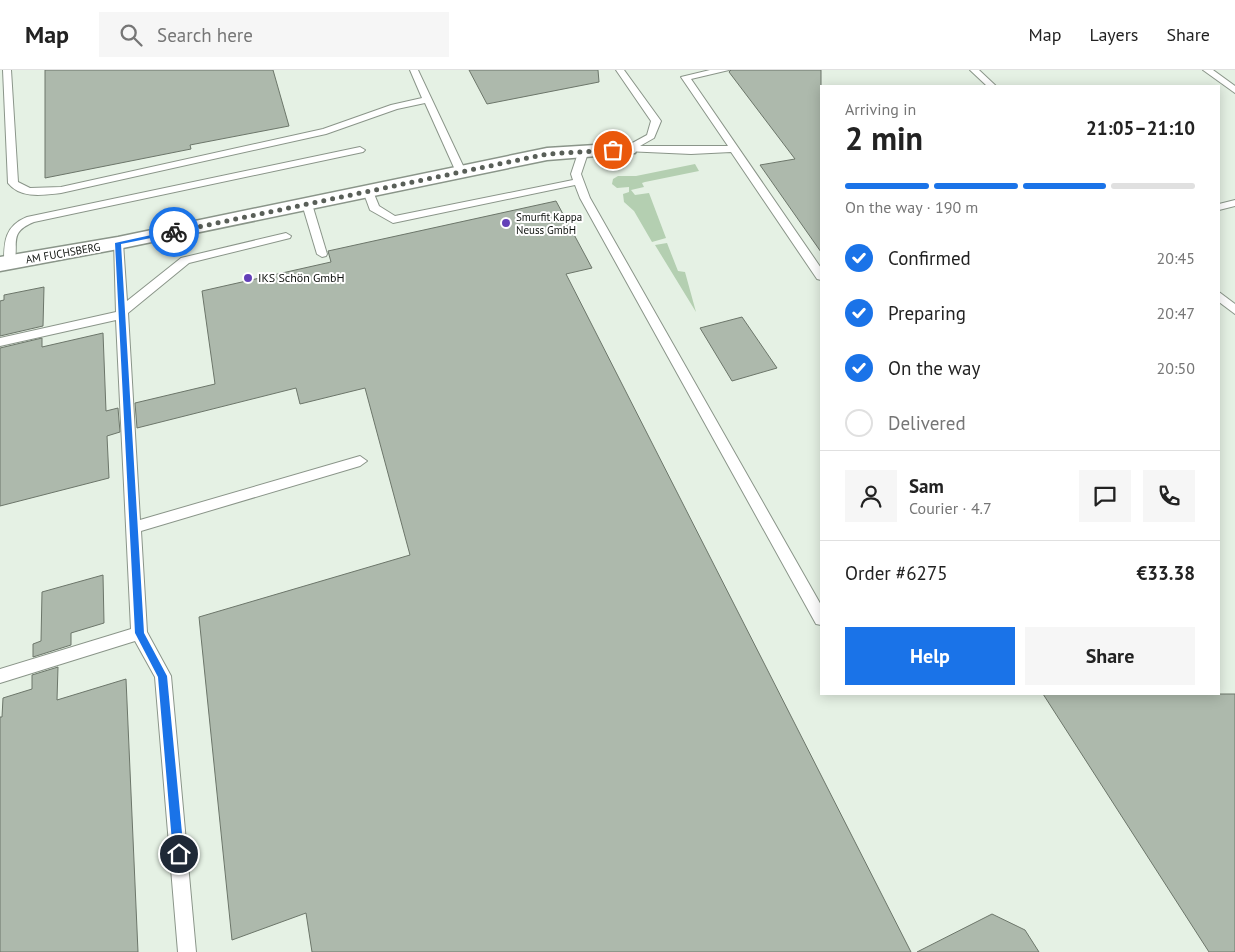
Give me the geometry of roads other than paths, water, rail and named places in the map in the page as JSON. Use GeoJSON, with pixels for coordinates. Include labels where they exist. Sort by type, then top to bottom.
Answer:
{"type":"FeatureCollection","features":[{"type":"Feature","properties":{"kind":"street","name":"AM FUCHSBERG"},"geometry":{"type":"LineString","coordinates":[[4,264],[118,243],[547,154],[584,150],[628,149]]}},
{"type":"Feature","properties":{"kind":"lane"},"geometry":{"type":"LineString","coordinates":[[8,70],[13,182],[18,188],[29,192],[61,190],[326,131],[394,107],[426,100]]}},
{"type":"Feature","properties":{"kind":"lane"},"geometry":{"type":"LineString","coordinates":[[414,70],[426,100],[461,172]]}},
{"type":"Feature","properties":{"kind":"lane"},"geometry":{"type":"LineString","coordinates":[[620,70],[656,121],[651,136],[641,144],[628,149]]}},
{"type":"Feature","properties":{"kind":"lane"},"geometry":{"type":"LineString","coordinates":[[725,70],[686,77],[820,275]]}},
{"type":"Feature","properties":{"kind":"lane"},"geometry":{"type":"LineString","coordinates":[[974,70],[991,85]]}},
{"type":"Feature","properties":{"kind":"lane"},"geometry":{"type":"LineString","coordinates":[[1208,70],[1235,90]]}},
{"type":"Feature","properties":{"kind":"lane"},"geometry":{"type":"LineString","coordinates":[[628,149],[692,151],[734,149]]}},
{"type":"Feature","properties":{"kind":"lane"},"geometry":{"type":"LineString","coordinates":[[4,264],[12,230],[26,221],[360,150]]}},
{"type":"Feature","properties":{"kind":"lane"},"geometry":{"type":"LineString","coordinates":[[584,150],[577,167],[577,182],[820,617]]}},
{"type":"Feature","properties":{"kind":"lane"},"geometry":{"type":"LineString","coordinates":[[368,191],[374,208],[383,216],[393,220],[577,182]]}},
{"type":"Feature","properties":{"kind":"lane"},"geometry":{"type":"LineString","coordinates":[[1220,206],[1235,203]]}},
{"type":"Feature","properties":{"kind":"lane"},"geometry":{"type":"LineString","coordinates":[[307,204],[322,254]]}},
{"type":"Feature","properties":{"kind":"lane"},"geometry":{"type":"LineString","coordinates":[[0,342],[122,313],[185,260],[286,236]]}},
{"type":"Feature","properties":{"kind":"lane"},"geometry":{"type":"LineString","coordinates":[[118,243],[139,633],[163,676],[188,952]]}},
{"type":"Feature","properties":{"kind":"lane"},"geometry":{"type":"LineString","coordinates":[[1220,297],[1235,310]]}},
{"type":"Feature","properties":{"kind":"lane"},"geometry":{"type":"LineString","coordinates":[[134,528],[360,461]]}},
{"type":"Feature","properties":{"kind":"lane"},"geometry":{"type":"LineString","coordinates":[[0,676],[139,633]]}},
{"type":"Feature","properties":{"kind":"place","name":"Smurfit Kappa Neuss GmbH"},"geometry":{"type":"Point","coordinates":[506,223]}},
{"type":"Feature","properties":{"kind":"place","name":"IKS Schön GmbH"},"geometry":{"type":"Point","coordinates":[248,278]}}]}
